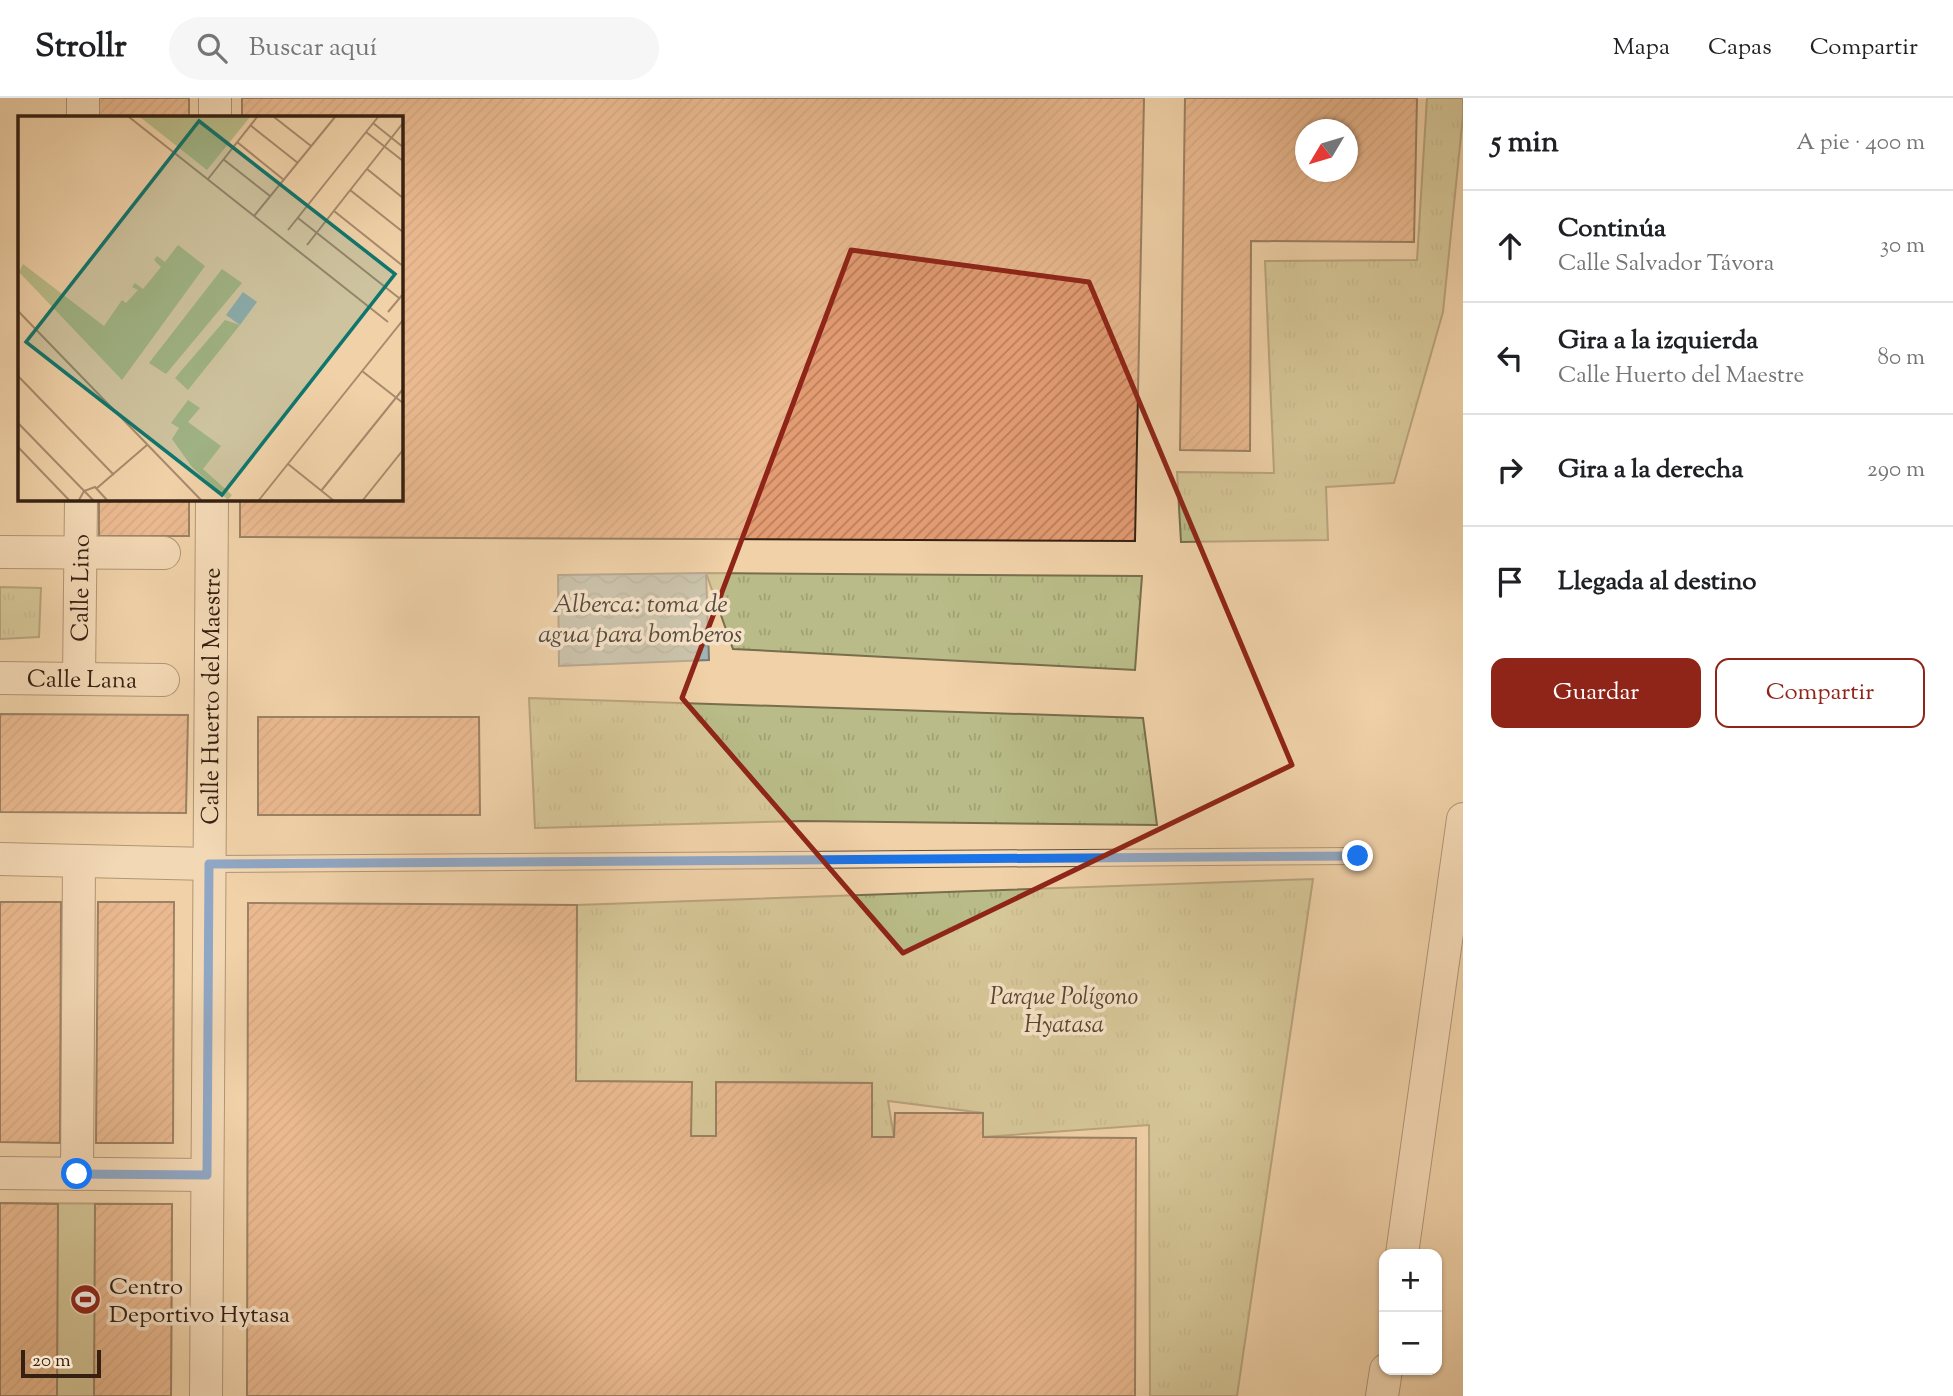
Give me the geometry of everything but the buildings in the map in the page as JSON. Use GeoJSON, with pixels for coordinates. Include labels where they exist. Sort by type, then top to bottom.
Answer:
{"type":"FeatureCollection","features":[{"type":"Feature","properties":{"kind":"street"},"geometry":{"type":"LineString","coordinates":[[83,98],[83,116]]}},
{"type":"Feature","properties":{"kind":"street"},"geometry":{"type":"LineString","coordinates":[[215,98],[215,116]]}},
{"type":"Feature","properties":{"kind":"street","name":"Calle Lino"},"geometry":{"type":"LineString","coordinates":[[79,679],[81,500]]}},
{"type":"Feature","properties":{"kind":"street","name":"Calle Huerto del Maestre"},"geometry":{"type":"LineString","coordinates":[[206,1396],[212,500]]}},
{"type":"Feature","properties":{"kind":"street"},"geometry":{"type":"LineString","coordinates":[[0,552],[164,553]]}},
{"type":"Feature","properties":{"kind":"street","name":"Calle Lana"},"geometry":{"type":"LineString","coordinates":[[0,678],[163,680]]}},
{"type":"Feature","properties":{"kind":"street"},"geometry":{"type":"LineString","coordinates":[[1403,1249],[1463,820]]}},
{"type":"Feature","properties":{"kind":"street"},"geometry":{"type":"LineString","coordinates":[[0,859],[209,864]]}},
{"type":"Feature","properties":{"kind":"street"},"geometry":{"type":"LineString","coordinates":[[77,1174],[79,861]]}},
{"type":"Feature","properties":{"kind":"street"},"geometry":{"type":"LineString","coordinates":[[0,1173],[207,1175]]}},
{"type":"Feature","properties":{"kind":"street"},"geometry":{"type":"LineString","coordinates":[[1382,1396],[1385,1375]]}},
{"type":"Feature","properties":{"kind":"lane"},"geometry":{"type":"LineString","coordinates":[[209,864],[1358,856]]}},
{"type":"Feature","properties":{"kind":"highlighted area"},"geometry":{"type":"Polygon","coordinates":[[[851,250],[1089,282],[1292,765],[903,953],[682,698],[851,250]]]}},
{"type":"Feature","properties":{"kind":"green space"},"geometry":{"type":"Polygon","coordinates":[[[1427,98],[1463,98],[1463,116],[1443,312],[1394,483],[1326,487],[1328,540],[1181,542],[1177,472],[1274,473],[1265,261],[1417,260],[1427,98]]]}},
{"type":"Feature","properties":{"kind":"green space"},"geometry":{"type":"Polygon","coordinates":[[[706,573],[1142,576],[1135,670],[733,649],[706,573]]]}},
{"type":"Feature","properties":{"kind":"green space"},"geometry":{"type":"Polygon","coordinates":[[[0,587],[41,588],[39,637],[0,639],[0,587]]]}},
{"type":"Feature","properties":{"kind":"green space"},"geometry":{"type":"Polygon","coordinates":[[[529,698],[1143,718],[1157,825],[802,821],[535,828],[529,698]]]}},
{"type":"Feature","properties":{"kind":"green space","name":"Parque Polígono Hyatasa"},"geometry":{"type":"Polygon","coordinates":[[[1313,879],[1237,1396],[1150,1396],[1149,1125],[983,1137],[983,1113],[888,1101],[894,1137],[872,1137],[872,1083],[716,1082],[716,1136],[691,1136],[691,1082],[576,1081],[577,905],[1313,879]]]}},
{"type":"Feature","properties":{"kind":"green space","name":"Centro Deportivo Hytasa"},"geometry":{"type":"Polygon","coordinates":[[[0,1203],[172,1204],[171,1396],[0,1396],[0,1203]]]}},
{"type":"Feature","properties":{"kind":"water","name":"Alberca: toma de agua para bomberos"},"geometry":{"type":"Polygon","coordinates":[[[706,573],[709,660],[559,666],[558,575],[706,573]]]}},
{"type":"Feature","properties":{"kind":"place","name":"Centro Deportivo Hytasa"},"geometry":{"type":"Point","coordinates":[86,1300]}},
{"type":"Feature","properties":{"kind":"route"},"geometry":{"type":"LineString","coordinates":[[77,1174],[207,1175],[209,864],[1358,856]]}}]}
